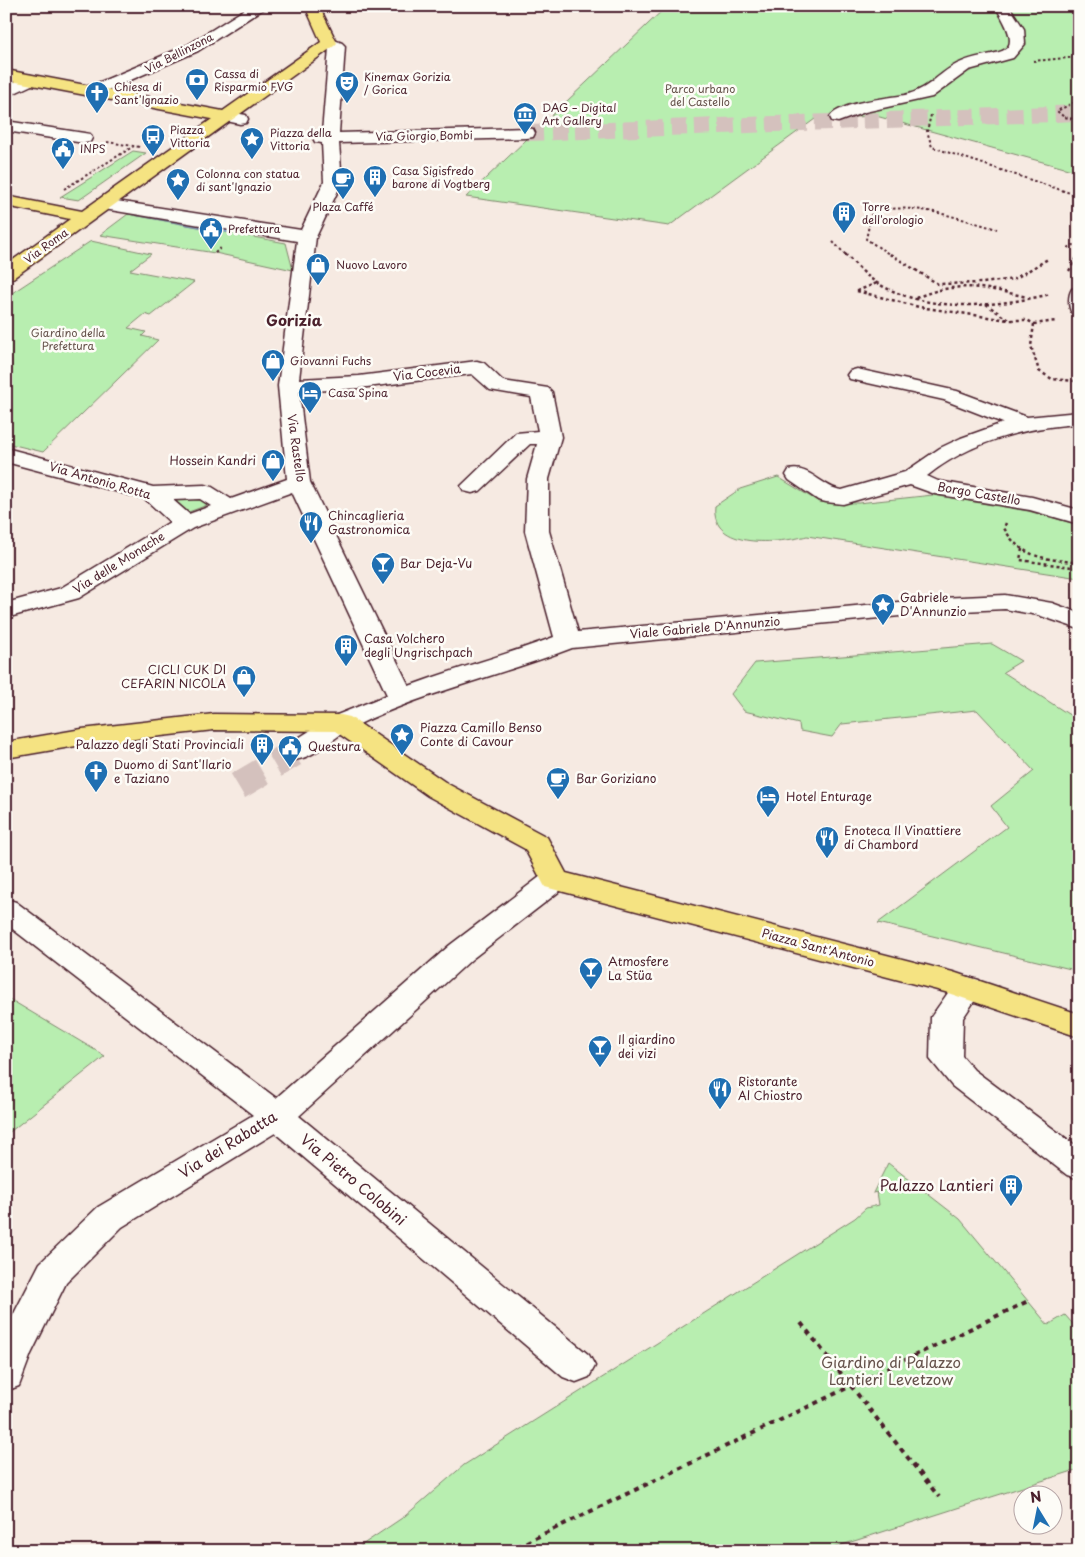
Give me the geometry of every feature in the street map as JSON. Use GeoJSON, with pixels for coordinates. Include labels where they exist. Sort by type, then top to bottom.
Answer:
{"type":"FeatureCollection","features":[{"type":"Feature","properties":{"kind":"main road"},"geometry":{"type":"LineString","coordinates":[[6,201],[85,217],[232,117],[329,43],[312,6]]}},
{"type":"Feature","properties":{"kind":"main road"},"geometry":{"type":"LineString","coordinates":[[6,75],[232,117]]}},
{"type":"Feature","properties":{"kind":"main road","name":"Via Roma"},"geometry":{"type":"LineString","coordinates":[[6,274],[85,217]]}},
{"type":"Feature","properties":{"kind":"main road"},"geometry":{"type":"LineString","coordinates":[[6,750],[82,737],[214,722],[341,723],[438,790],[537,843],[555,880]]}},
{"type":"Feature","properties":{"kind":"main road","name":"Piazza Sant'Antonio"},"geometry":{"type":"LineString","coordinates":[[555,880],[968,988],[1079,1026]]}},
{"type":"Feature","properties":{"kind":"street","name":"Via Bellinzona"},"geometry":{"type":"LineString","coordinates":[[92,91],[193,48],[261,6]]}},
{"type":"Feature","properties":{"kind":"street"},"geometry":{"type":"LineString","coordinates":[[838,117],[853,109],[892,104],[928,93],[964,66],[1003,56],[1013,50],[1018,43],[1018,33],[1002,6]]}},
{"type":"Feature","properties":{"kind":"street"},"geometry":{"type":"LineString","coordinates":[[104,204],[305,236],[332,182],[326,138],[337,46],[329,43]]}},
{"type":"Feature","properties":{"kind":"street"},"geometry":{"type":"LineString","coordinates":[[6,92],[30,80]]}},
{"type":"Feature","properties":{"kind":"street"},"geometry":{"type":"LineString","coordinates":[[6,126],[84,138]]}},
{"type":"Feature","properties":{"kind":"street","name":"Via Giorgio Bombi"},"geometry":{"type":"LineString","coordinates":[[326,138],[526,133]]}},
{"type":"Feature","properties":{"kind":"street","name":"Via Rastello"},"geometry":{"type":"LineString","coordinates":[[305,236],[288,386],[299,482],[402,698]]}},
{"type":"Feature","properties":{"kind":"street"},"geometry":{"type":"LineString","coordinates":[[1079,293],[1079,309]]}},
{"type":"Feature","properties":{"kind":"street","name":"Via Cocevia"},"geometry":{"type":"LineString","coordinates":[[288,386],[359,382],[477,367],[497,386],[541,392],[550,437],[538,479],[537,531],[568,641]]}},
{"type":"Feature","properties":{"kind":"street"},"geometry":{"type":"LineString","coordinates":[[857,375],[950,395],[1022,423]]}},
{"type":"Feature","properties":{"kind":"street"},"geometry":{"type":"LineString","coordinates":[[797,475],[826,495],[843,497],[913,477],[927,463],[967,444],[1022,423],[1053,418],[1079,418]]}},
{"type":"Feature","properties":{"kind":"street"},"geometry":{"type":"LineString","coordinates":[[472,486],[524,438],[550,437]]}},
{"type":"Feature","properties":{"kind":"street","name":"Via Antonio Rotta"},"geometry":{"type":"LineString","coordinates":[[6,455],[153,494],[185,523]]}},
{"type":"Feature","properties":{"kind":"street","name":"Borgo Castello"},"geometry":{"type":"LineString","coordinates":[[913,477],[935,488],[1018,501],[1079,517]]}},
{"type":"Feature","properties":{"kind":"street","name":"Via delle Monache"},"geometry":{"type":"LineString","coordinates":[[6,610],[70,593],[185,523],[299,482]]}},
{"type":"Feature","properties":{"kind":"street"},"geometry":{"type":"LineString","coordinates":[[153,494],[204,492],[229,507]]}},
{"type":"Feature","properties":{"kind":"street","name":"Viale Gabriele D'Annunzio"},"geometry":{"type":"LineString","coordinates":[[294,753],[341,723],[402,698],[471,672],[520,659],[568,641],[941,605],[1006,602],[1043,608],[1079,622]]}},
{"type":"Feature","properties":{"kind":"street","name":"Via dei Rabatta"},"geometry":{"type":"LineString","coordinates":[[6,1375],[12,1354],[53,1273],[110,1217],[277,1116],[461,952],[555,880]]}},
{"type":"Feature","properties":{"kind":"street","name":"Via Pietro Colobini"},"geometry":{"type":"LineString","coordinates":[[6,909],[277,1116],[576,1366]]}},
{"type":"Feature","properties":{"kind":"street"},"geometry":{"type":"LineString","coordinates":[[968,988],[946,1017],[946,1059],[963,1078],[1079,1166]]}},
{"type":"Feature","properties":{"kind":"path"},"geometry":{"type":"LineString","coordinates":[[1029,61],[1079,57]]}},
{"type":"Feature","properties":{"kind":"path"},"geometry":{"type":"LineString","coordinates":[[1079,100],[1057,111],[1064,117],[1079,120]]}},
{"type":"Feature","properties":{"kind":"path"},"geometry":{"type":"LineString","coordinates":[[933,111],[926,125],[926,138],[932,147],[1079,196]]}},
{"type":"Feature","properties":{"kind":"path"},"geometry":{"type":"LineString","coordinates":[[59,192],[134,146]]}},
{"type":"Feature","properties":{"kind":"path"},"geometry":{"type":"LineString","coordinates":[[996,229],[920,209],[892,206],[872,212],[866,239],[938,284],[983,284],[1014,280],[1048,259]]}},
{"type":"Feature","properties":{"kind":"path"},"geometry":{"type":"LineString","coordinates":[[833,242],[877,283],[897,293],[916,298],[962,306],[1051,294],[1057,288]]}},
{"type":"Feature","properties":{"kind":"path"},"geometry":{"type":"LineString","coordinates":[[1068,248],[1073,245],[1079,246]]}},
{"type":"Feature","properties":{"kind":"path"},"geometry":{"type":"LineString","coordinates":[[1067,276],[1079,254]]}},
{"type":"Feature","properties":{"kind":"path"},"geometry":{"type":"LineString","coordinates":[[877,283],[857,291],[919,307],[1008,320],[1027,320],[1034,324],[1031,346],[1039,371],[1052,379],[1076,381]]}},
{"type":"Feature","properties":{"kind":"path"},"geometry":{"type":"LineString","coordinates":[[916,298],[928,292],[942,289],[998,289],[1011,294],[1032,297]]}},
{"type":"Feature","properties":{"kind":"path"},"geometry":{"type":"LineString","coordinates":[[986,304],[1008,320]]}},
{"type":"Feature","properties":{"kind":"path"},"geometry":{"type":"LineString","coordinates":[[1018,501],[1009,513],[1004,528],[1013,544],[1038,557],[1079,563]]}},
{"type":"Feature","properties":{"kind":"path"},"geometry":{"type":"LineString","coordinates":[[1022,549],[1020,560],[1079,568]]}},
{"type":"Feature","properties":{"kind":"path"},"geometry":{"type":"LineString","coordinates":[[508,1551],[1028,1301]]}},
{"type":"Feature","properties":{"kind":"path"},"geometry":{"type":"LineString","coordinates":[[801,1323],[939,1497]]}},
{"type":"Feature","properties":{"kind":"green space","name":"Parco urbano del Castello"},"geometry":{"type":"Polygon","coordinates":[[[667,6],[1079,6],[1079,172],[876,116],[815,119],[669,226],[466,197],[667,6]]]}},
{"type":"Feature","properties":{"kind":"green space"},"geometry":{"type":"Polygon","coordinates":[[[133,151],[146,153],[79,200],[60,197],[133,151]]]}},
{"type":"Feature","properties":{"kind":"green space"},"geometry":{"type":"Polygon","coordinates":[[[128,214],[286,243],[293,270],[215,253],[100,235],[128,214]]]}},
{"type":"Feature","properties":{"kind":"green space","name":"Giardino della Prefettura"},"geometry":{"type":"Polygon","coordinates":[[[91,241],[151,254],[130,270],[194,282],[151,316],[145,314],[128,328],[146,332],[142,336],[158,340],[43,452],[6,443],[6,297],[91,241]]]}},
{"type":"Feature","properties":{"kind":"green space"},"geometry":{"type":"Polygon","coordinates":[[[778,477],[819,502],[858,503],[933,495],[1028,511],[1079,525],[1079,578],[807,536],[781,541],[765,541],[735,537],[723,531],[716,520],[715,506],[740,489],[778,477]]]}},
{"type":"Feature","properties":{"kind":"green space"},"geometry":{"type":"Polygon","coordinates":[[[185,497],[200,497],[210,504],[186,513],[172,503],[185,497]]]}},
{"type":"Feature","properties":{"kind":"green space"},"geometry":{"type":"Polygon","coordinates":[[[992,644],[1021,661],[1003,672],[1079,721],[1079,971],[878,923],[1007,827],[991,806],[1034,771],[977,710],[842,724],[832,737],[800,731],[799,724],[744,711],[731,694],[755,663],[992,644]]]}},
{"type":"Feature","properties":{"kind":"green space"},"geometry":{"type":"Polygon","coordinates":[[[6,997],[105,1056],[6,1135],[6,997]]]}},
{"type":"Feature","properties":{"kind":"green space","name":"Giardino di Palazzo Lantieri Levetzow"},"geometry":{"type":"Polygon","coordinates":[[[888,1163],[960,1219],[1048,1325],[1065,1315],[1079,1331],[1079,1469],[1032,1484],[1012,1484],[1012,1490],[823,1551],[353,1551],[405,1516],[464,1465],[855,1218],[866,1208],[879,1205],[877,1192],[873,1193],[888,1163]]]}},
{"type":"Feature","properties":{"kind":"water"},"geometry":{"type":"Polygon","coordinates":[[[133,211],[234,230],[230,233],[128,214],[133,211]]]}},
{"type":"Feature","properties":{"kind":"tunnel"},"geometry":{"type":"LineString","coordinates":[[527,133],[1079,113]]}},
{"type":"Feature","properties":{"kind":"tunnel"},"geometry":{"type":"LineString","coordinates":[[238,786],[294,753]]}},
{"type":"Feature","properties":{"kind":"place","name":"Cassa di Risparmio FVG"},"geometry":{"type":"Point","coordinates":[197,101]}},
{"type":"Feature","properties":{"kind":"place","name":"Kinemax Gorizia / Gorica"},"geometry":{"type":"Point","coordinates":[347,104]}},
{"type":"Feature","properties":{"kind":"place","name":"Chiesa di Sant'Ignazio"},"geometry":{"type":"Point","coordinates":[97,114]}},
{"type":"Feature","properties":{"kind":"place","name":"DAG – Digital Art Gallery"},"geometry":{"type":"Point","coordinates":[525,135]}},
{"type":"Feature","properties":{"kind":"place","name":"Piazza Vittoria"},"geometry":{"type":"Point","coordinates":[153,157]}},
{"type":"Feature","properties":{"kind":"place","name":"Piazza della Vittoria"},"geometry":{"type":"Point","coordinates":[252,160]}},
{"type":"Feature","properties":{"kind":"place","name":"INPS"},"geometry":{"type":"Point","coordinates":[63,170]}},
{"type":"Feature","properties":{"kind":"place","name":"Casa Sigisfredo barone di Vogtberg"},"geometry":{"type":"Point","coordinates":[375,198]}},
{"type":"Feature","properties":{"kind":"place","name":"Plaza Caffé"},"geometry":{"type":"Point","coordinates":[343,200]}},
{"type":"Feature","properties":{"kind":"place","name":"Colonna con statua di sant'Ignazio"},"geometry":{"type":"Point","coordinates":[178,201]}},
{"type":"Feature","properties":{"kind":"place","name":"Torre dell'orologio"},"geometry":{"type":"Point","coordinates":[844,234]}},
{"type":"Feature","properties":{"kind":"place","name":"Prefettura"},"geometry":{"type":"Point","coordinates":[211,250]}},
{"type":"Feature","properties":{"kind":"place","name":"Nuovo Lavoro"},"geometry":{"type":"Point","coordinates":[318,286]}},
{"type":"Feature","properties":{"kind":"place","name":"Giovanni Fuchs"},"geometry":{"type":"Point","coordinates":[273,382]}},
{"type":"Feature","properties":{"kind":"place","name":"Casa Spina"},"geometry":{"type":"Point","coordinates":[310,414]}},
{"type":"Feature","properties":{"kind":"place","name":"Hossein Kandri"},"geometry":{"type":"Point","coordinates":[273,482]}},
{"type":"Feature","properties":{"kind":"place","name":"Chincaglieria Gastronomica"},"geometry":{"type":"Point","coordinates":[311,544]}},
{"type":"Feature","properties":{"kind":"place","name":"Bar Deja-Vu"},"geometry":{"type":"Point","coordinates":[383,585]}},
{"type":"Feature","properties":{"kind":"place","name":"Gabriele D'Annunzio"},"geometry":{"type":"Point","coordinates":[883,626]}},
{"type":"Feature","properties":{"kind":"place","name":"Casa Volchero degli Ungrischpach"},"geometry":{"type":"Point","coordinates":[346,667]}},
{"type":"Feature","properties":{"kind":"place","name":"CICLI CUK DI CEFARIN NICOLA"},"geometry":{"type":"Point","coordinates":[244,698]}},
{"type":"Feature","properties":{"kind":"place","name":"Piazza Camillo Benso Conte di Cavour"},"geometry":{"type":"Point","coordinates":[402,756]}},
{"type":"Feature","properties":{"kind":"place","name":"Palazzo degli Stati Provinciali"},"geometry":{"type":"Point","coordinates":[262,766]}},
{"type":"Feature","properties":{"kind":"place","name":"Questura"},"geometry":{"type":"Point","coordinates":[290,768]}},
{"type":"Feature","properties":{"kind":"place","name":"Duomo di Sant'Ilario e Taziano"},"geometry":{"type":"Point","coordinates":[96,793]}},
{"type":"Feature","properties":{"kind":"place","name":"Bar Goriziano"},"geometry":{"type":"Point","coordinates":[558,800]}},
{"type":"Feature","properties":{"kind":"place","name":"Hotel Enturage"},"geometry":{"type":"Point","coordinates":[768,818]}},
{"type":"Feature","properties":{"kind":"place","name":"Enoteca Il Vinattiere di Chambord"},"geometry":{"type":"Point","coordinates":[827,859]}},
{"type":"Feature","properties":{"kind":"place","name":"Atmosfere La Stüa"},"geometry":{"type":"Point","coordinates":[591,990]}},
{"type":"Feature","properties":{"kind":"place","name":"Il giardino dei vizi"},"geometry":{"type":"Point","coordinates":[600,1068]}},
{"type":"Feature","properties":{"kind":"place","name":"Ristorante Al Chiostro"},"geometry":{"type":"Point","coordinates":[720,1110]}},
{"type":"Feature","properties":{"kind":"place","name":"Palazzo Lantieri"},"geometry":{"type":"Point","coordinates":[1011,1207]}},
{"type":"Feature","properties":{"kind":"district","name":"Gorizia"},"geometry":{"type":"Point","coordinates":[294,321]}}]}
